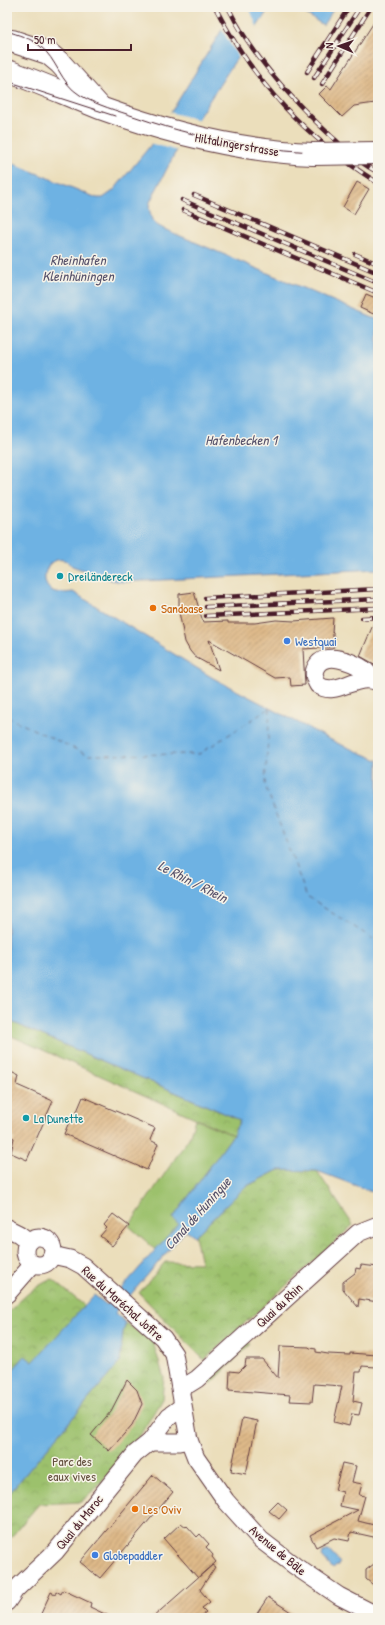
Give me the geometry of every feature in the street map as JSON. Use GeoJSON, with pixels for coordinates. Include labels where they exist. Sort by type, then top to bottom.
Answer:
{"type":"FeatureCollection","features":[{"type":"Feature","properties":{"kind":"main road","name":"Hiltalingerstrasse"},"geometry":{"type":"LineString","coordinates":[[12,41],[48,53],[60,63],[100,107]]}},
{"type":"Feature","properties":{"kind":"main road","name":"Hiltalingerstrasse"},"geometry":{"type":"LineString","coordinates":[[7,71],[100,107],[194,137],[273,151],[313,154],[378,153]]}},
{"type":"Feature","properties":{"kind":"street","name":"Quai du Rhin"},"geometry":{"type":"LineString","coordinates":[[180,1386],[189,1384],[197,1379],[358,1233],[377,1225]]}},
{"type":"Feature","properties":{"kind":"street"},"geometry":{"type":"LineString","coordinates":[[7,1228],[19,1234],[28,1241]]}},
{"type":"Feature","properties":{"kind":"street"},"geometry":{"type":"LineString","coordinates":[[35,1237],[43,1237],[50,1241],[53,1248],[52,1255],[47,1262],[40,1265],[33,1264],[28,1260],[25,1254],[25,1247],[28,1241],[35,1237]]}},
{"type":"Feature","properties":{"kind":"street","name":"Rue du Maréchal Joffre"},"geometry":{"type":"LineString","coordinates":[[52,1255],[70,1260],[83,1266],[163,1338],[174,1354],[189,1440]]}},
{"type":"Feature","properties":{"kind":"street"},"geometry":{"type":"LineString","coordinates":[[7,1294],[33,1264]]}},
{"type":"Feature","properties":{"kind":"street","name":"Quai du Maroc"},"geometry":{"type":"LineString","coordinates":[[7,1602],[15,1590],[56,1551],[135,1454],[150,1442],[169,1416],[183,1406]]}},
{"type":"Feature","properties":{"kind":"street"},"geometry":{"type":"LineString","coordinates":[[150,1442],[179,1442],[189,1440]]}},
{"type":"Feature","properties":{"kind":"street","name":"Avenue de Bâle"},"geometry":{"type":"LineString","coordinates":[[189,1440],[196,1458],[226,1501],[261,1540],[295,1566],[339,1596],[378,1616]]}},
{"type":"Feature","properties":{"kind":"green space"},"geometry":{"type":"Polygon","coordinates":[[[7,1020],[240,1120],[233,1135],[7,1034],[7,1020]]]}},
{"type":"Feature","properties":{"kind":"green space"},"geometry":{"type":"Polygon","coordinates":[[[195,1119],[233,1135],[173,1218],[179,1224],[156,1250],[129,1226],[189,1138],[195,1119]]]}},
{"type":"Feature","properties":{"kind":"green space"},"geometry":{"type":"Polygon","coordinates":[[[278,1170],[317,1171],[353,1225],[204,1360],[139,1293],[165,1262],[201,1263],[195,1236],[245,1187],[278,1170]]]}},
{"type":"Feature","properties":{"kind":"green space"},"geometry":{"type":"Polygon","coordinates":[[[52,1279],[85,1306],[33,1363],[25,1356],[7,1376],[7,1314],[28,1294],[52,1279]]]}},
{"type":"Feature","properties":{"kind":"green space","name":"Parc des eaux vives"},"geometry":{"type":"Polygon","coordinates":[[[126,1323],[153,1342],[164,1378],[162,1399],[141,1434],[95,1490],[81,1502],[39,1504],[7,1542],[7,1496],[120,1362],[123,1332],[126,1323]]]}},
{"type":"Feature","properties":{"kind":"green space"},"geometry":{"type":"Polygon","coordinates":[[[248,1342],[250,1344],[211,1384],[208,1381],[248,1342]]]}},
{"type":"Feature","properties":{"kind":"water"},"geometry":{"type":"Polygon","coordinates":[[[236,7],[270,7],[174,155],[150,202],[149,208],[152,220],[164,229],[378,320],[378,569],[123,582],[111,580],[72,566],[67,561],[57,560],[49,565],[45,573],[45,578],[48,587],[51,590],[59,593],[73,592],[213,678],[337,743],[378,760],[378,1194],[317,1171],[278,1170],[245,1187],[195,1236],[186,1230],[115,1313],[126,1323],[123,1332],[120,1362],[7,1496],[7,1376],[25,1356],[33,1362],[94,1295],[107,1305],[178,1224],[173,1218],[233,1135],[240,1120],[7,1020],[7,161],[97,198],[103,198],[113,191],[150,146],[236,7]]]}},
{"type":"Feature","properties":{"kind":"water"},"geometry":{"type":"Polygon","coordinates":[[[295,7],[335,7],[323,25],[295,7]]]}},
{"type":"Feature","properties":{"kind":"water"},"geometry":{"type":"Polygon","coordinates":[[[329,1551],[340,1563],[333,1569],[322,1557],[323,1552],[329,1551]]]}},
{"type":"Feature","properties":{"kind":"pier"},"geometry":{"type":"Polygon","coordinates":[[[234,7],[249,7],[258,29],[239,59],[221,28],[234,7]]]}},
{"type":"Feature","properties":{"kind":"pier"},"geometry":{"type":"Polygon","coordinates":[[[169,112],[199,120],[178,151],[149,143],[169,112]]]}},
{"type":"Feature","properties":{"kind":"building"},"geometry":{"type":"Polygon","coordinates":[[[378,16],[378,99],[375,103],[354,106],[342,117],[319,94],[327,86],[331,89],[378,16]]]}},
{"type":"Feature","properties":{"kind":"building"},"geometry":{"type":"Polygon","coordinates":[[[357,182],[369,189],[354,214],[343,207],[357,182]]]}},
{"type":"Feature","properties":{"kind":"building"},"geometry":{"type":"Polygon","coordinates":[[[366,294],[378,299],[378,316],[360,308],[366,294]]]}},
{"type":"Feature","properties":{"kind":"building"},"geometry":{"type":"Polygon","coordinates":[[[194,592],[203,622],[228,621],[228,623],[255,623],[276,620],[294,621],[333,618],[332,633],[333,632],[333,637],[335,637],[334,647],[303,649],[305,685],[291,686],[290,677],[275,678],[209,640],[219,670],[195,657],[185,642],[179,612],[179,594],[194,592]]]}},
{"type":"Feature","properties":{"kind":"building"},"geometry":{"type":"Polygon","coordinates":[[[378,613],[378,666],[360,656],[378,613]]]}},
{"type":"Feature","properties":{"kind":"building","name":"La Dunette"},"geometry":{"type":"Polygon","coordinates":[[[7,1070],[19,1076],[17,1085],[53,1101],[27,1160],[11,1153],[14,1138],[7,1135],[7,1070]]]}},
{"type":"Feature","properties":{"kind":"building"},"geometry":{"type":"Polygon","coordinates":[[[83,1097],[155,1128],[150,1140],[158,1144],[147,1170],[64,1134],[69,1122],[72,1123],[83,1097]]]}},
{"type":"Feature","properties":{"kind":"building"},"geometry":{"type":"Polygon","coordinates":[[[113,1214],[129,1226],[112,1246],[100,1236],[107,1228],[104,1225],[113,1214]]]}},
{"type":"Feature","properties":{"kind":"building"},"geometry":{"type":"Polygon","coordinates":[[[361,1265],[378,1267],[378,1302],[359,1299],[358,1307],[343,1289],[343,1282],[355,1273],[356,1268],[360,1269],[361,1265]]]}},
{"type":"Feature","properties":{"kind":"building"},"geometry":{"type":"Polygon","coordinates":[[[280,1346],[309,1347],[316,1349],[316,1352],[328,1354],[350,1355],[350,1353],[377,1355],[376,1367],[362,1366],[361,1372],[356,1372],[353,1401],[362,1403],[359,1415],[352,1414],[349,1426],[334,1422],[342,1386],[314,1384],[312,1402],[289,1401],[290,1395],[229,1390],[230,1371],[239,1372],[245,1366],[246,1359],[262,1359],[278,1378],[280,1346]]]}},
{"type":"Feature","properties":{"kind":"building"},"geometry":{"type":"Polygon","coordinates":[[[127,1380],[137,1390],[142,1404],[132,1425],[109,1451],[91,1435],[111,1411],[127,1380]]]}},
{"type":"Feature","properties":{"kind":"building"},"geometry":{"type":"Polygon","coordinates":[[[242,1418],[257,1421],[246,1474],[231,1471],[242,1418]]]}},
{"type":"Feature","properties":{"kind":"building"},"geometry":{"type":"Polygon","coordinates":[[[342,1463],[356,1466],[352,1482],[362,1484],[359,1495],[365,1496],[358,1521],[378,1526],[378,1538],[351,1532],[349,1541],[334,1538],[316,1547],[310,1535],[358,1510],[340,1506],[343,1492],[335,1490],[342,1463]]]}},
{"type":"Feature","properties":{"kind":"building"},"geometry":{"type":"Polygon","coordinates":[[[153,1475],[173,1492],[100,1578],[80,1562],[153,1475]]]}},
{"type":"Feature","properties":{"kind":"building"},"geometry":{"type":"Polygon","coordinates":[[[278,1502],[287,1510],[279,1519],[269,1511],[278,1502]]]}},
{"type":"Feature","properties":{"kind":"building"},"geometry":{"type":"Polygon","coordinates":[[[181,1523],[186,1527],[187,1526],[197,1537],[200,1534],[209,1544],[206,1547],[213,1555],[212,1557],[216,1562],[198,1578],[164,1539],[181,1523]]]}},
{"type":"Feature","properties":{"kind":"building"},"geometry":{"type":"Polygon","coordinates":[[[378,1561],[378,1589],[366,1579],[366,1570],[378,1561]]]}},
{"type":"Feature","properties":{"kind":"building"},"geometry":{"type":"Polygon","coordinates":[[[212,1565],[215,1567],[200,1590],[210,1602],[202,1608],[206,1612],[198,1618],[152,1618],[212,1565]]]}},
{"type":"Feature","properties":{"kind":"building"},"geometry":{"type":"Polygon","coordinates":[[[63,1590],[91,1603],[90,1607],[113,1618],[39,1618],[51,1592],[55,1594],[56,1591],[61,1594],[63,1590]]]}},
{"type":"Feature","properties":{"kind":"building"},"geometry":{"type":"Polygon","coordinates":[[[268,1597],[300,1618],[254,1618],[268,1597]]]}},
{"type":"Feature","properties":{"kind":"ferry route"},"geometry":{"type":"LineString","coordinates":[[270,708],[265,785],[307,897],[378,942]]}},
{"type":"Feature","properties":{"kind":"ferry route"},"geometry":{"type":"LineString","coordinates":[[7,717],[88,755],[199,754],[270,708]]}},
{"type":"Feature","properties":{"kind":"tram line"},"geometry":{"type":"LineString","coordinates":[[7,31],[29,39],[46,51],[63,78],[73,90],[80,95],[100,105],[136,117],[195,135],[255,146],[316,152],[378,151]]}},
{"type":"Feature","properties":{"kind":"tram line"},"geometry":{"type":"LineString","coordinates":[[7,81],[115,116]]}},
{"type":"Feature","properties":{"kind":"tram line"},"geometry":{"type":"LineString","coordinates":[[334,158],[378,157]]}},
{"type":"Feature","properties":{"kind":"railway"},"geometry":{"type":"LineString","coordinates":[[215,7],[230,35],[247,60],[284,107],[305,128],[328,147],[352,166],[378,183]]}},
{"type":"Feature","properties":{"kind":"railway"},"geometry":{"type":"LineString","coordinates":[[228,7],[248,42],[286,91],[315,121],[347,150],[365,165],[378,172]]}},
{"type":"Feature","properties":{"kind":"railway"},"geometry":{"type":"LineString","coordinates":[[307,72],[349,7]]}},
{"type":"Feature","properties":{"kind":"railway"},"geometry":{"type":"LineString","coordinates":[[314,78],[360,7]]}},
{"type":"Feature","properties":{"kind":"railway"},"geometry":{"type":"LineString","coordinates":[[322,84],[371,7]]}},
{"type":"Feature","properties":{"kind":"railway"},"geometry":{"type":"LineString","coordinates":[[194,195],[378,273]]}},
{"type":"Feature","properties":{"kind":"railway"},"geometry":{"type":"LineString","coordinates":[[182,200],[378,283]]}},
{"type":"Feature","properties":{"kind":"railway"},"geometry":{"type":"LineString","coordinates":[[183,210],[378,293]]}},
{"type":"Feature","properties":{"kind":"railway"},"geometry":{"type":"LineString","coordinates":[[355,254],[378,264]]}},
{"type":"Feature","properties":{"kind":"railway"},"geometry":{"type":"LineString","coordinates":[[205,598],[378,589]]}},
{"type":"Feature","properties":{"kind":"railway"},"geometry":{"type":"LineString","coordinates":[[206,607],[378,599]]}},
{"type":"Feature","properties":{"kind":"railway"},"geometry":{"type":"LineString","coordinates":[[206,616],[378,608]]}},
{"type":"Feature","properties":{"kind":"railway"},"geometry":{"type":"LineString","coordinates":[[362,618],[378,617]]}},
{"type":"Feature","properties":{"kind":"place","name":"Dreiländereck"},"geometry":{"type":"Point","coordinates":[60,576]}},
{"type":"Feature","properties":{"kind":"place","name":"Sandoase"},"geometry":{"type":"Point","coordinates":[153,608]}},
{"type":"Feature","properties":{"kind":"place","name":"Westquai"},"geometry":{"type":"Point","coordinates":[287,641]}},
{"type":"Feature","properties":{"kind":"place","name":"La Dunette"},"geometry":{"type":"Point","coordinates":[26,1118]}},
{"type":"Feature","properties":{"kind":"place","name":"Les Oviv"},"geometry":{"type":"Point","coordinates":[135,1509]}},
{"type":"Feature","properties":{"kind":"place","name":"Globepaddler"},"geometry":{"type":"Point","coordinates":[95,1555]}},
{"type":"Feature","properties":{"kind":"water label","name":"Rheinhafen Kleinhüningen"},"geometry":{"type":"Point","coordinates":[78,268]}},
{"type":"Feature","properties":{"kind":"water label","name":"Hafenbecken 1"},"geometry":{"type":"Point","coordinates":[241,439]}},
{"type":"Feature","properties":{"kind":"water label","name":"Le Rhin / Rhein"},"geometry":{"type":"Point","coordinates":[193,881]}},
{"type":"Feature","properties":{"kind":"water label","name":"Canal de Huningue"},"geometry":{"type":"Point","coordinates":[197,1213]}}]}
